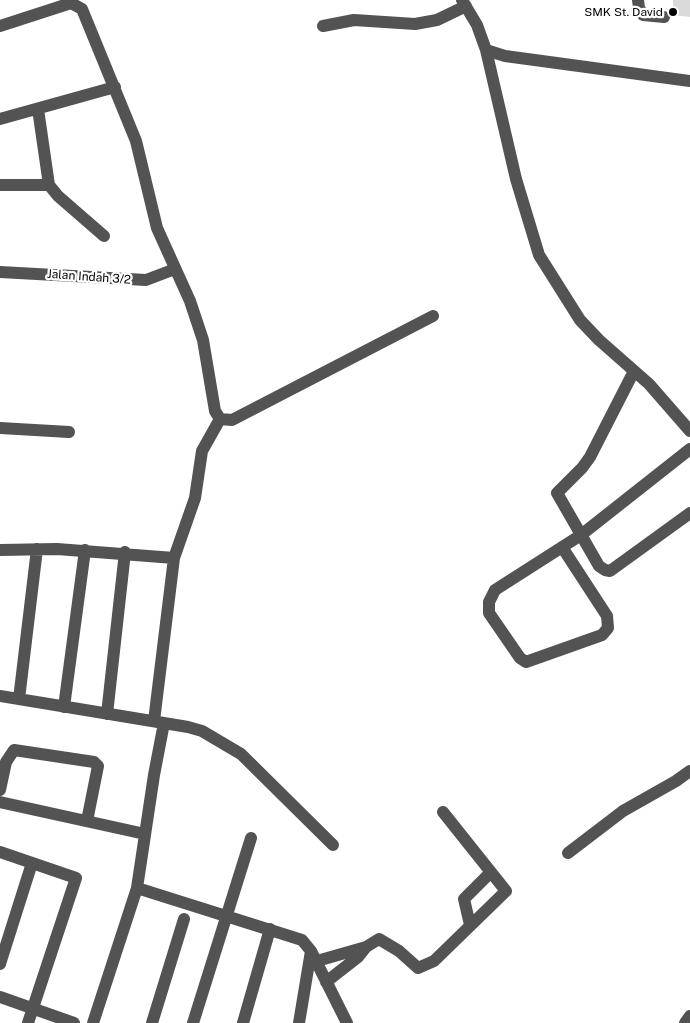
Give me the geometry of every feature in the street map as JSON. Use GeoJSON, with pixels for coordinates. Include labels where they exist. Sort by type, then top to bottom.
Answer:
{"type":"FeatureCollection","features":[{"type":"Feature","properties":{"kind":"street"},"geometry":{"type":"LineString","coordinates":[[638,0],[639,8],[643,15],[664,17]]}},
{"type":"Feature","properties":{"kind":"street"},"geometry":{"type":"LineString","coordinates":[[0,26],[70,2],[82,9],[136,141],[157,228],[190,301],[203,340],[215,411],[220,419]]}},
{"type":"Feature","properties":{"kind":"street"},"geometry":{"type":"LineString","coordinates":[[323,26],[354,20],[415,24],[438,20],[464,3],[476,25],[486,50],[516,179],[539,255],[580,320],[649,384],[690,431]]}},
{"type":"Feature","properties":{"kind":"street"},"geometry":{"type":"LineString","coordinates":[[486,50],[505,56],[690,81]]}},
{"type":"Feature","properties":{"kind":"street"},"geometry":{"type":"LineString","coordinates":[[0,119],[115,87]]}},
{"type":"Feature","properties":{"kind":"street"},"geometry":{"type":"LineString","coordinates":[[38,109],[50,185],[58,196],[104,236]]}},
{"type":"Feature","properties":{"kind":"street"},"geometry":{"type":"LineString","coordinates":[[0,185],[50,185]]}},
{"type":"Feature","properties":{"kind":"street","name":"Jalan Indah 3/2"},"geometry":{"type":"LineString","coordinates":[[0,272],[146,280],[175,269]]}},
{"type":"Feature","properties":{"kind":"street"},"geometry":{"type":"LineString","coordinates":[[220,419],[232,420],[433,316]]}},
{"type":"Feature","properties":{"kind":"street"},"geometry":{"type":"LineString","coordinates":[[634,371],[590,457],[582,468],[557,493],[599,566],[605,570],[610,570],[690,513]]}},
{"type":"Feature","properties":{"kind":"street"},"geometry":{"type":"LineString","coordinates":[[93,1023],[137,888],[159,722],[174,558],[197,490],[202,451],[220,419]]}},
{"type":"Feature","properties":{"kind":"street"},"geometry":{"type":"LineString","coordinates":[[0,428],[69,432]]}},
{"type":"Feature","properties":{"kind":"street"},"geometry":{"type":"LineString","coordinates":[[562,547],[608,616],[608,628],[602,635],[526,662],[520,658],[489,613],[489,602],[495,590],[562,547],[581,535],[690,449]]}},
{"type":"Feature","properties":{"kind":"street"},"geometry":{"type":"LineString","coordinates":[[19,699],[37,549]]}},
{"type":"Feature","properties":{"kind":"street"},"geometry":{"type":"LineString","coordinates":[[0,550],[85,550],[125,552],[174,558]]}},
{"type":"Feature","properties":{"kind":"street"},"geometry":{"type":"LineString","coordinates":[[64,706],[85,550]]}},
{"type":"Feature","properties":{"kind":"street"},"geometry":{"type":"LineString","coordinates":[[107,714],[125,552]]}},
{"type":"Feature","properties":{"kind":"street"},"geometry":{"type":"LineString","coordinates":[[0,696],[159,722],[202,731],[233,747],[333,845]]}},
{"type":"Feature","properties":{"kind":"street"},"geometry":{"type":"LineString","coordinates":[[0,790],[6,762],[14,750],[94,762],[98,766],[87,821]]}},
{"type":"Feature","properties":{"kind":"street"},"geometry":{"type":"LineString","coordinates":[[568,853],[623,811],[690,771]]}},
{"type":"Feature","properties":{"kind":"street"},"geometry":{"type":"LineString","coordinates":[[0,802],[145,834]]}},
{"type":"Feature","properties":{"kind":"street"},"geometry":{"type":"LineString","coordinates":[[314,956],[366,947],[380,939],[399,951],[418,968],[434,962],[506,891],[443,812]]}},
{"type":"Feature","properties":{"kind":"street"},"geometry":{"type":"LineString","coordinates":[[193,1023],[251,838]]}},
{"type":"Feature","properties":{"kind":"street"},"geometry":{"type":"LineString","coordinates":[[0,852],[76,878],[28,1023]]}},
{"type":"Feature","properties":{"kind":"street"},"geometry":{"type":"LineString","coordinates":[[0,964],[32,863]]}},
{"type":"Feature","properties":{"kind":"street"},"geometry":{"type":"LineString","coordinates":[[470,926],[464,899],[491,872]]}},
{"type":"Feature","properties":{"kind":"street"},"geometry":{"type":"LineString","coordinates":[[137,888],[302,940],[314,956],[347,1023]]}},
{"type":"Feature","properties":{"kind":"street"},"geometry":{"type":"LineString","coordinates":[[152,1023],[184,919]]}},
{"type":"Feature","properties":{"kind":"street"},"geometry":{"type":"LineString","coordinates":[[243,1023],[270,929]]}},
{"type":"Feature","properties":{"kind":"street"},"geometry":{"type":"LineString","coordinates":[[326,982],[358,957],[366,947]]}},
{"type":"Feature","properties":{"kind":"street"},"geometry":{"type":"LineString","coordinates":[[299,1023],[314,956]]}},
{"type":"Feature","properties":{"kind":"street"},"geometry":{"type":"LineString","coordinates":[[0,997],[74,1023]]}},
{"type":"Feature","properties":{"kind":"street"},"geometry":{"type":"LineString","coordinates":[[685,1023],[690,1016]]}},
{"type":"Feature","properties":{"kind":"shaded area"},"geometry":{"type":"Polygon","coordinates":[[[673,0],[690,0],[690,17],[673,15],[673,0]]]}},
{"type":"Feature","properties":{"kind":"place","name":"SMK St. David"},"geometry":{"type":"Point","coordinates":[673,12]}}]}
